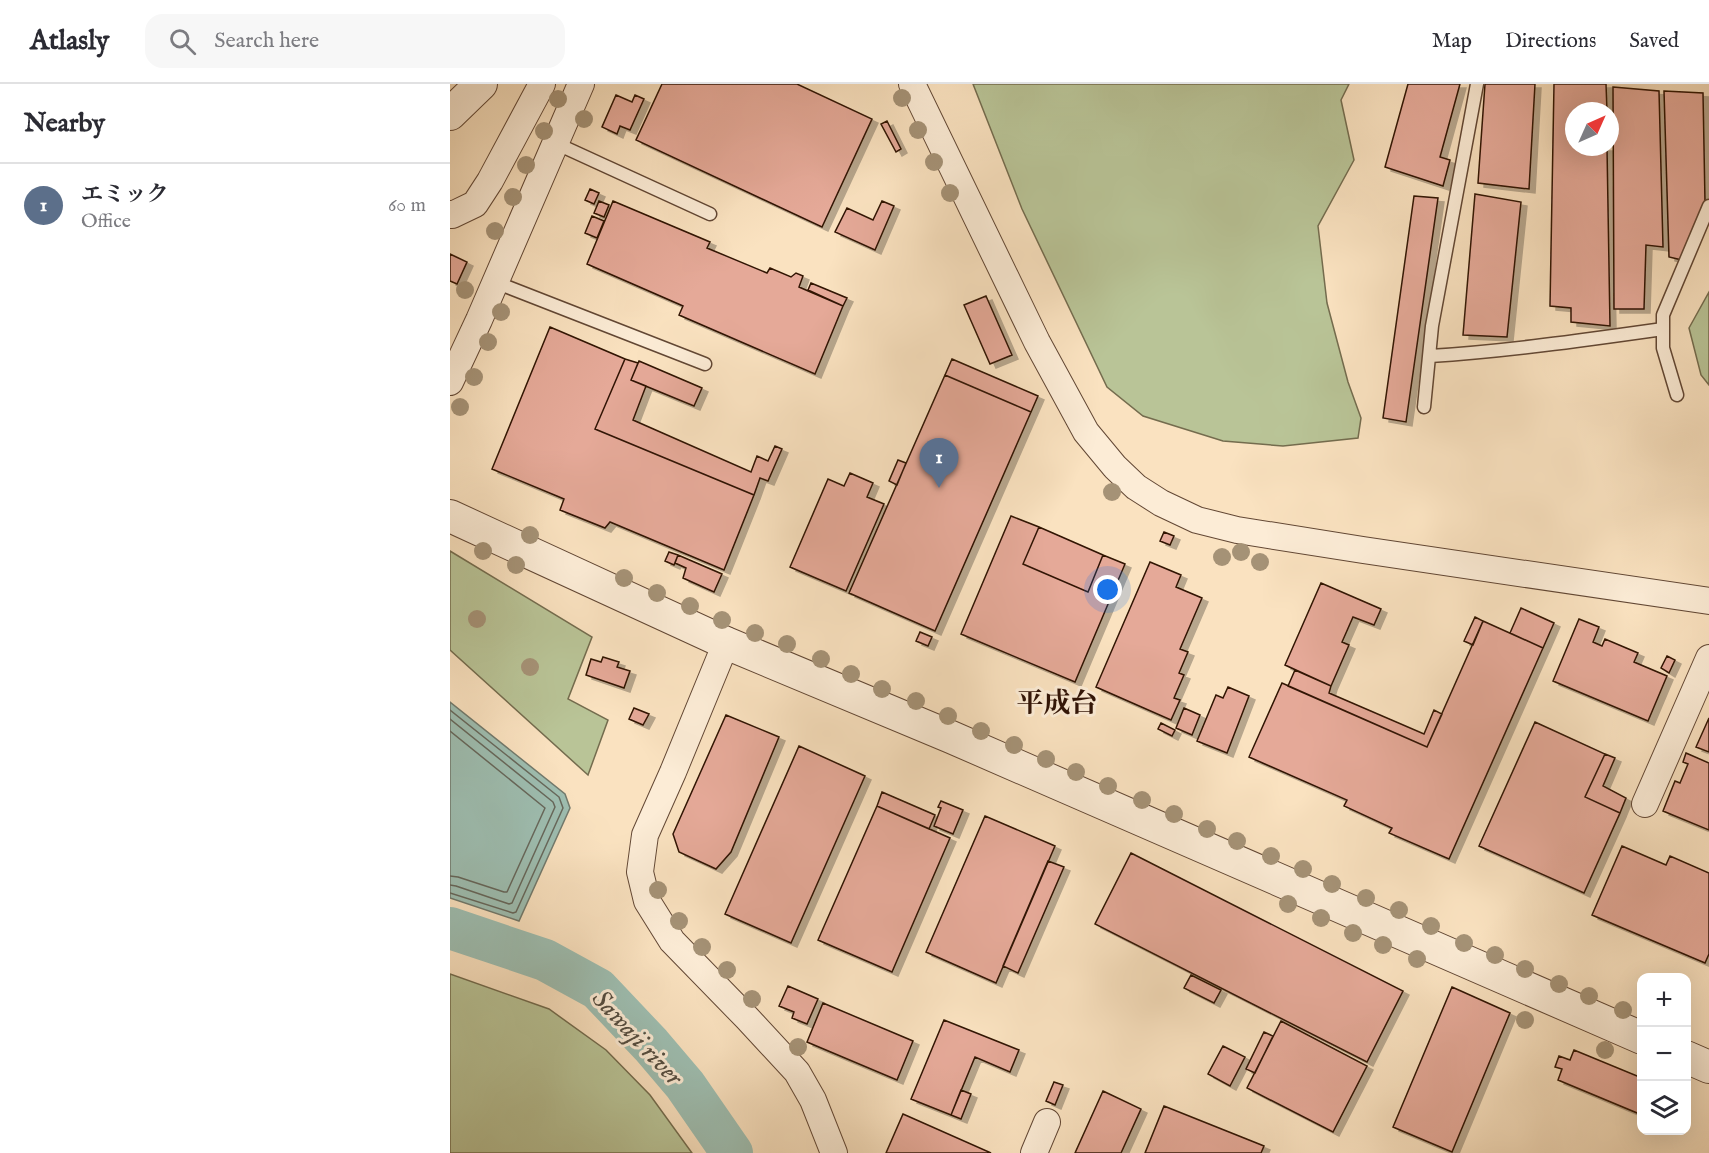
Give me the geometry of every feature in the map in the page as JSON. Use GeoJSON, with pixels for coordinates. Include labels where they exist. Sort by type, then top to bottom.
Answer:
{"type":"FeatureCollection","features":[{"type":"Feature","properties":{"kind":"street"},"geometry":{"type":"LineString","coordinates":[[450,114],[481,84]]}},
{"type":"Feature","properties":{"kind":"street"},"geometry":{"type":"LineString","coordinates":[[450,214],[476,204],[542,84]]}},
{"type":"Feature","properties":{"kind":"street"},"geometry":{"type":"LineString","coordinates":[[450,382],[580,84]]}},
{"type":"Feature","properties":{"kind":"street"},"geometry":{"type":"LineString","coordinates":[[912,84],[1037,342],[1086,432],[1136,487],[1161,503],[1197,520],[1237,530],[1709,601]]}},
{"type":"Feature","properties":{"kind":"street"},"geometry":{"type":"LineString","coordinates":[[450,516],[726,643],[962,742],[1637,1036]]}},
{"type":"Feature","properties":{"kind":"street"},"geometry":{"type":"LineString","coordinates":[[726,643],[645,835],[640,872],[647,901],[672,941],[797,1072],[813,1100],[834,1153]]}},
{"type":"Feature","properties":{"kind":"street"},"geometry":{"type":"LineString","coordinates":[[1645,804],[1709,658]]}},
{"type":"Feature","properties":{"kind":"street"},"geometry":{"type":"LineString","coordinates":[[1691,1059],[1709,1067]]}},
{"type":"Feature","properties":{"kind":"street"},"geometry":{"type":"LineString","coordinates":[[1034,1153],[1047,1122]]}},
{"type":"Feature","properties":{"kind":"lane"},"geometry":{"type":"LineString","coordinates":[[1425,407],[1432,326],[1477,84]]}},
{"type":"Feature","properties":{"kind":"lane"},"geometry":{"type":"LineString","coordinates":[[555,143],[710,214]]}},
{"type":"Feature","properties":{"kind":"lane"},"geometry":{"type":"LineString","coordinates":[[1677,395],[1663,348],[1663,315],[1709,206]]}},
{"type":"Feature","properties":{"kind":"lane"},"geometry":{"type":"LineString","coordinates":[[495,282],[705,364]]}},
{"type":"Feature","properties":{"kind":"lane"},"geometry":{"type":"LineString","coordinates":[[1430,356],[1552,345],[1663,329]]}},
{"type":"Feature","properties":{"kind":"green space"},"geometry":{"type":"Polygon","coordinates":[[[973,84],[1349,84],[1341,100],[1354,160],[1318,226],[1327,303],[1348,382],[1361,418],[1358,438],[1283,446],[1223,441],[1143,416],[1107,387],[1022,209],[973,84]]]}},
{"type":"Feature","properties":{"kind":"green space"},"geometry":{"type":"Polygon","coordinates":[[[1709,292],[1709,385],[1701,375],[1689,328],[1709,292]]]}},
{"type":"Feature","properties":{"kind":"green space"},"geometry":{"type":"Polygon","coordinates":[[[450,551],[592,637],[568,699],[608,720],[588,775],[450,650],[450,551]]]}},
{"type":"Feature","properties":{"kind":"green space"},"geometry":{"type":"Polygon","coordinates":[[[450,974],[549,1009],[606,1050],[650,1095],[692,1153],[450,1153],[450,974]]]}},
{"type":"Feature","properties":{"kind":"water"},"geometry":{"type":"Polygon","coordinates":[[[450,702],[565,794],[570,808],[519,921],[450,898],[450,702]]]}},
{"type":"Feature","properties":{"kind":"building"},"geometry":{"type":"Polygon","coordinates":[[[662,84],[797,84],[872,119],[822,227],[636,140],[662,84]]]}},
{"type":"Feature","properties":{"kind":"building"},"geometry":{"type":"Polygon","coordinates":[[[1408,84],[1460,84],[1440,157],[1450,160],[1443,186],[1385,167],[1408,84]]]}},
{"type":"Feature","properties":{"kind":"building"},"geometry":{"type":"Polygon","coordinates":[[[1485,84],[1535,84],[1529,189],[1478,183],[1485,84]]]}},
{"type":"Feature","properties":{"kind":"building"},"geometry":{"type":"Polygon","coordinates":[[[1554,84],[1606,84],[1607,102],[1565,102],[1565,156],[1607,156],[1610,326],[1571,322],[1571,308],[1550,306],[1554,84]]]}},
{"type":"Feature","properties":{"kind":"building"},"geometry":{"type":"Polygon","coordinates":[[[1613,87],[1659,91],[1663,247],[1646,245],[1644,309],[1614,309],[1613,156],[1619,156],[1619,102],[1613,102],[1613,87]]]}},
{"type":"Feature","properties":{"kind":"building"},"geometry":{"type":"Polygon","coordinates":[[[1664,91],[1703,93],[1705,202],[1682,260],[1669,257],[1664,91]]]}},
{"type":"Feature","properties":{"kind":"building"},"geometry":{"type":"Polygon","coordinates":[[[616,95],[632,102],[635,95],[644,99],[630,130],[620,126],[617,134],[602,127],[616,95]]]}},
{"type":"Feature","properties":{"kind":"building"},"geometry":{"type":"Polygon","coordinates":[[[887,121],[901,149],[896,152],[881,124],[887,121]]]}},
{"type":"Feature","properties":{"kind":"building"},"geometry":{"type":"Polygon","coordinates":[[[590,189],[599,193],[594,204],[585,200],[590,189]]]}},
{"type":"Feature","properties":{"kind":"building"},"geometry":{"type":"Polygon","coordinates":[[[1475,194],[1521,202],[1507,337],[1463,335],[1475,194]]]}},
{"type":"Feature","properties":{"kind":"building"},"geometry":{"type":"Polygon","coordinates":[[[1414,196],[1438,198],[1406,422],[1383,418],[1414,196]]]}},
{"type":"Feature","properties":{"kind":"building"},"geometry":{"type":"Polygon","coordinates":[[[599,201],[609,205],[604,217],[594,213],[599,201]]]}},
{"type":"Feature","properties":{"kind":"building"},"geometry":{"type":"Polygon","coordinates":[[[613,201],[710,242],[707,248],[767,273],[770,268],[791,277],[796,273],[803,276],[799,287],[843,306],[815,374],[679,315],[683,306],[587,264],[613,201]]]}},
{"type":"Feature","properties":{"kind":"building"},"geometry":{"type":"Polygon","coordinates":[[[882,201],[894,206],[875,250],[835,232],[847,208],[873,220],[882,201]]]}},
{"type":"Feature","properties":{"kind":"building"},"geometry":{"type":"Polygon","coordinates":[[[592,216],[604,221],[597,238],[585,233],[592,216]]]}},
{"type":"Feature","properties":{"kind":"building"},"geometry":{"type":"Polygon","coordinates":[[[450,254],[467,262],[457,284],[450,281],[450,254]]]}},
{"type":"Feature","properties":{"kind":"building"},"geometry":{"type":"Polygon","coordinates":[[[811,283],[847,298],[843,306],[808,290],[811,283]]]}},
{"type":"Feature","properties":{"kind":"building"},"geometry":{"type":"Polygon","coordinates":[[[986,296],[1012,355],[990,364],[964,305],[986,296]]]}},
{"type":"Feature","properties":{"kind":"building"},"geometry":{"type":"Polygon","coordinates":[[[550,327],[625,359],[595,429],[754,495],[724,570],[610,522],[605,528],[560,510],[564,499],[492,469],[550,327]]]}},
{"type":"Feature","properties":{"kind":"building"},"geometry":{"type":"Polygon","coordinates":[[[625,359],[638,363],[631,380],[646,386],[633,420],[751,472],[757,456],[768,461],[775,446],[782,449],[768,481],[760,478],[754,495],[595,429],[625,359]]]}},
{"type":"Feature","properties":{"kind":"building"},"geometry":{"type":"Polygon","coordinates":[[[952,359],[1038,396],[1031,412],[945,375],[952,359]]]}},
{"type":"Feature","properties":{"kind":"building"},"geometry":{"type":"Polygon","coordinates":[[[639,361],[702,388],[694,406],[631,380],[639,361]]]}},
{"type":"Feature","properties":{"kind":"building"},"geometry":{"type":"Polygon","coordinates":[[[945,375],[1031,412],[935,631],[849,593],[945,375]]]}},
{"type":"Feature","properties":{"kind":"building"},"geometry":{"type":"Polygon","coordinates":[[[898,460],[906,463],[897,485],[889,481],[898,460]]]}},
{"type":"Feature","properties":{"kind":"building"},"geometry":{"type":"Polygon","coordinates":[[[850,473],[873,483],[867,497],[884,504],[846,591],[790,567],[828,479],[844,486],[850,473]]]}},
{"type":"Feature","properties":{"kind":"building"},"geometry":{"type":"Polygon","coordinates":[[[1011,516],[1039,527],[1023,564],[1088,592],[1103,555],[1125,564],[1075,682],[961,634],[1011,516]]]}},
{"type":"Feature","properties":{"kind":"building"},"geometry":{"type":"Polygon","coordinates":[[[1039,527],[1103,555],[1088,592],[1023,564],[1039,527]]]}},
{"type":"Feature","properties":{"kind":"building"},"geometry":{"type":"Polygon","coordinates":[[[1164,532],[1174,536],[1170,545],[1160,541],[1164,532]]]}},
{"type":"Feature","properties":{"kind":"building"},"geometry":{"type":"Polygon","coordinates":[[[669,552],[678,555],[674,565],[665,561],[669,552]]]}},
{"type":"Feature","properties":{"kind":"building"},"geometry":{"type":"Polygon","coordinates":[[[678,555],[722,574],[714,592],[683,578],[686,568],[675,563],[678,555]]]}},
{"type":"Feature","properties":{"kind":"building"},"geometry":{"type":"Polygon","coordinates":[[[1150,562],[1181,575],[1176,587],[1202,598],[1180,649],[1188,652],[1179,673],[1184,675],[1174,698],[1180,700],[1171,720],[1096,687],[1150,562]]]}},
{"type":"Feature","properties":{"kind":"building"},"geometry":{"type":"Polygon","coordinates":[[[1321,583],[1381,609],[1374,625],[1353,617],[1342,642],[1349,645],[1331,686],[1285,665],[1321,583]]]}},
{"type":"Feature","properties":{"kind":"building"},"geometry":{"type":"Polygon","coordinates":[[[1521,608],[1554,623],[1543,648],[1510,633],[1521,608]]]}},
{"type":"Feature","properties":{"kind":"building"},"geometry":{"type":"Polygon","coordinates":[[[1475,617],[1483,621],[1473,645],[1464,641],[1475,617]]]}},
{"type":"Feature","properties":{"kind":"building"},"geometry":{"type":"Polygon","coordinates":[[[1579,619],[1599,627],[1593,642],[1602,646],[1605,639],[1638,653],[1634,662],[1667,676],[1648,721],[1553,681],[1579,619]]]}},
{"type":"Feature","properties":{"kind":"building"},"geometry":{"type":"Polygon","coordinates":[[[1483,621],[1543,648],[1449,859],[1389,833],[1392,828],[1344,806],[1347,800],[1249,757],[1282,683],[1427,747],[1483,621]]]}},
{"type":"Feature","properties":{"kind":"building"},"geometry":{"type":"Polygon","coordinates":[[[920,632],[932,637],[928,646],[916,641],[920,632]]]}},
{"type":"Feature","properties":{"kind":"building"},"geometry":{"type":"Polygon","coordinates":[[[1667,656],[1675,660],[1669,673],[1661,668],[1667,656]]]}},
{"type":"Feature","properties":{"kind":"building"},"geometry":{"type":"Polygon","coordinates":[[[603,657],[619,662],[617,667],[630,671],[624,688],[586,675],[591,659],[601,662],[603,657]]]}},
{"type":"Feature","properties":{"kind":"building"},"geometry":{"type":"Polygon","coordinates":[[[1295,670],[1331,686],[1329,693],[1424,734],[1434,710],[1442,714],[1427,747],[1288,686],[1295,670]]]}},
{"type":"Feature","properties":{"kind":"building"},"geometry":{"type":"Polygon","coordinates":[[[1228,687],[1249,696],[1227,753],[1197,741],[1216,695],[1223,698],[1228,687]]]}},
{"type":"Feature","properties":{"kind":"building"},"geometry":{"type":"Polygon","coordinates":[[[634,708],[649,714],[643,725],[629,719],[634,708]]]}},
{"type":"Feature","properties":{"kind":"building"},"geometry":{"type":"Polygon","coordinates":[[[1184,708],[1200,715],[1192,735],[1176,728],[1184,708]]]}},
{"type":"Feature","properties":{"kind":"building"},"geometry":{"type":"Polygon","coordinates":[[[726,715],[779,737],[731,852],[716,869],[679,852],[673,834],[726,715]]]}},
{"type":"Feature","properties":{"kind":"building"},"geometry":{"type":"Polygon","coordinates":[[[1709,718],[1709,752],[1696,747],[1709,718]]]}},
{"type":"Feature","properties":{"kind":"building"},"geometry":{"type":"Polygon","coordinates":[[[1535,722],[1605,754],[1585,797],[1620,813],[1584,893],[1479,846],[1535,722]]]}},
{"type":"Feature","properties":{"kind":"building"},"geometry":{"type":"Polygon","coordinates":[[[1161,723],[1175,730],[1172,736],[1158,729],[1161,723]]]}},
{"type":"Feature","properties":{"kind":"building"},"geometry":{"type":"Polygon","coordinates":[[[799,746],[865,776],[791,943],[725,914],[799,746]]]}},
{"type":"Feature","properties":{"kind":"building"},"geometry":{"type":"Polygon","coordinates":[[[1686,753],[1709,763],[1709,830],[1663,811],[1675,781],[1680,783],[1688,764],[1683,762],[1686,753]]]}},
{"type":"Feature","properties":{"kind":"building"},"geometry":{"type":"Polygon","coordinates":[[[1605,754],[1615,758],[1603,786],[1626,798],[1620,813],[1585,797],[1605,754]]]}},
{"type":"Feature","properties":{"kind":"building"},"geometry":{"type":"Polygon","coordinates":[[[882,792],[935,815],[929,829],[877,806],[882,792]]]}},
{"type":"Feature","properties":{"kind":"building"},"geometry":{"type":"Polygon","coordinates":[[[941,801],[963,810],[953,834],[934,826],[941,808],[938,807],[941,801]]]}},
{"type":"Feature","properties":{"kind":"building"},"geometry":{"type":"Polygon","coordinates":[[[877,806],[950,838],[892,972],[818,940],[877,806]]]}},
{"type":"Feature","properties":{"kind":"building"},"geometry":{"type":"Polygon","coordinates":[[[985,816],[1055,846],[996,983],[926,952],[985,816]]]}},
{"type":"Feature","properties":{"kind":"building"},"geometry":{"type":"Polygon","coordinates":[[[1622,846],[1666,865],[1670,856],[1709,873],[1709,954],[1705,963],[1592,915],[1622,846]]]}},
{"type":"Feature","properties":{"kind":"building"},"geometry":{"type":"Polygon","coordinates":[[[1131,853],[1403,991],[1367,1062],[1095,924],[1131,853]]]}},
{"type":"Feature","properties":{"kind":"building"},"geometry":{"type":"Polygon","coordinates":[[[1048,861],[1064,867],[1018,973],[1003,966],[1048,861]]]}},
{"type":"Feature","properties":{"kind":"building"},"geometry":{"type":"Polygon","coordinates":[[[1191,975],[1221,990],[1214,1003],[1184,988],[1191,975]]]}},
{"type":"Feature","properties":{"kind":"building"},"geometry":{"type":"Polygon","coordinates":[[[788,986],[818,999],[807,1024],[792,1018],[794,1012],[779,1006],[788,986]]]}},
{"type":"Feature","properties":{"kind":"building"},"geometry":{"type":"Polygon","coordinates":[[[1452,987],[1510,1013],[1452,1152],[1393,1127],[1452,987]]]}},
{"type":"Feature","properties":{"kind":"building"},"geometry":{"type":"Polygon","coordinates":[[[823,1003],[913,1041],[897,1080],[807,1042],[823,1003]]]}},
{"type":"Feature","properties":{"kind":"building"},"geometry":{"type":"Polygon","coordinates":[[[944,1020],[1019,1050],[1010,1072],[975,1057],[951,1115],[911,1099],[944,1020]]]}},
{"type":"Feature","properties":{"kind":"building"},"geometry":{"type":"Polygon","coordinates":[[[1281,1021],[1367,1066],[1333,1132],[1247,1088],[1281,1021]]]}},
{"type":"Feature","properties":{"kind":"building"},"geometry":{"type":"Polygon","coordinates":[[[1264,1032],[1273,1036],[1255,1073],[1246,1069],[1264,1032]]]}},
{"type":"Feature","properties":{"kind":"building"},"geometry":{"type":"Polygon","coordinates":[[[1223,1046],[1245,1057],[1230,1086],[1208,1074],[1223,1046]]]}},
{"type":"Feature","properties":{"kind":"building"},"geometry":{"type":"Polygon","coordinates":[[[1574,1050],[1637,1076],[1637,1113],[1558,1080],[1562,1069],[1555,1067],[1559,1056],[1570,1060],[1574,1050]]]}},
{"type":"Feature","properties":{"kind":"building"},"geometry":{"type":"Polygon","coordinates":[[[1054,1082],[1063,1085],[1055,1105],[1046,1101],[1054,1082]]]}},
{"type":"Feature","properties":{"kind":"building"},"geometry":{"type":"Polygon","coordinates":[[[961,1090],[971,1094],[961,1119],[951,1115],[961,1090]]]}},
{"type":"Feature","properties":{"kind":"building"},"geometry":{"type":"Polygon","coordinates":[[[1103,1091],[1141,1109],[1121,1153],[1075,1153],[1103,1091]]]}},
{"type":"Feature","properties":{"kind":"building"},"geometry":{"type":"Polygon","coordinates":[[[1164,1106],[1264,1146],[1261,1153],[1145,1153],[1164,1106]]]}},
{"type":"Feature","properties":{"kind":"building"},"geometry":{"type":"Polygon","coordinates":[[[903,1114],[991,1153],[886,1153],[903,1114]]]}},
{"type":"Feature","properties":{"kind":"waterway","name":"Sawaji river"},"geometry":{"type":"LineString","coordinates":[[450,928],[545,960],[598,989],[685,1085],[732,1153]]}},
{"type":"Feature","properties":{"kind":"place","name":"エミック"},"geometry":{"type":"Point","coordinates":[939,488]}},
{"type":"Feature","properties":{"kind":"district","name":"平成台"},"geometry":{"type":"Point","coordinates":[1057,703]}}]}
